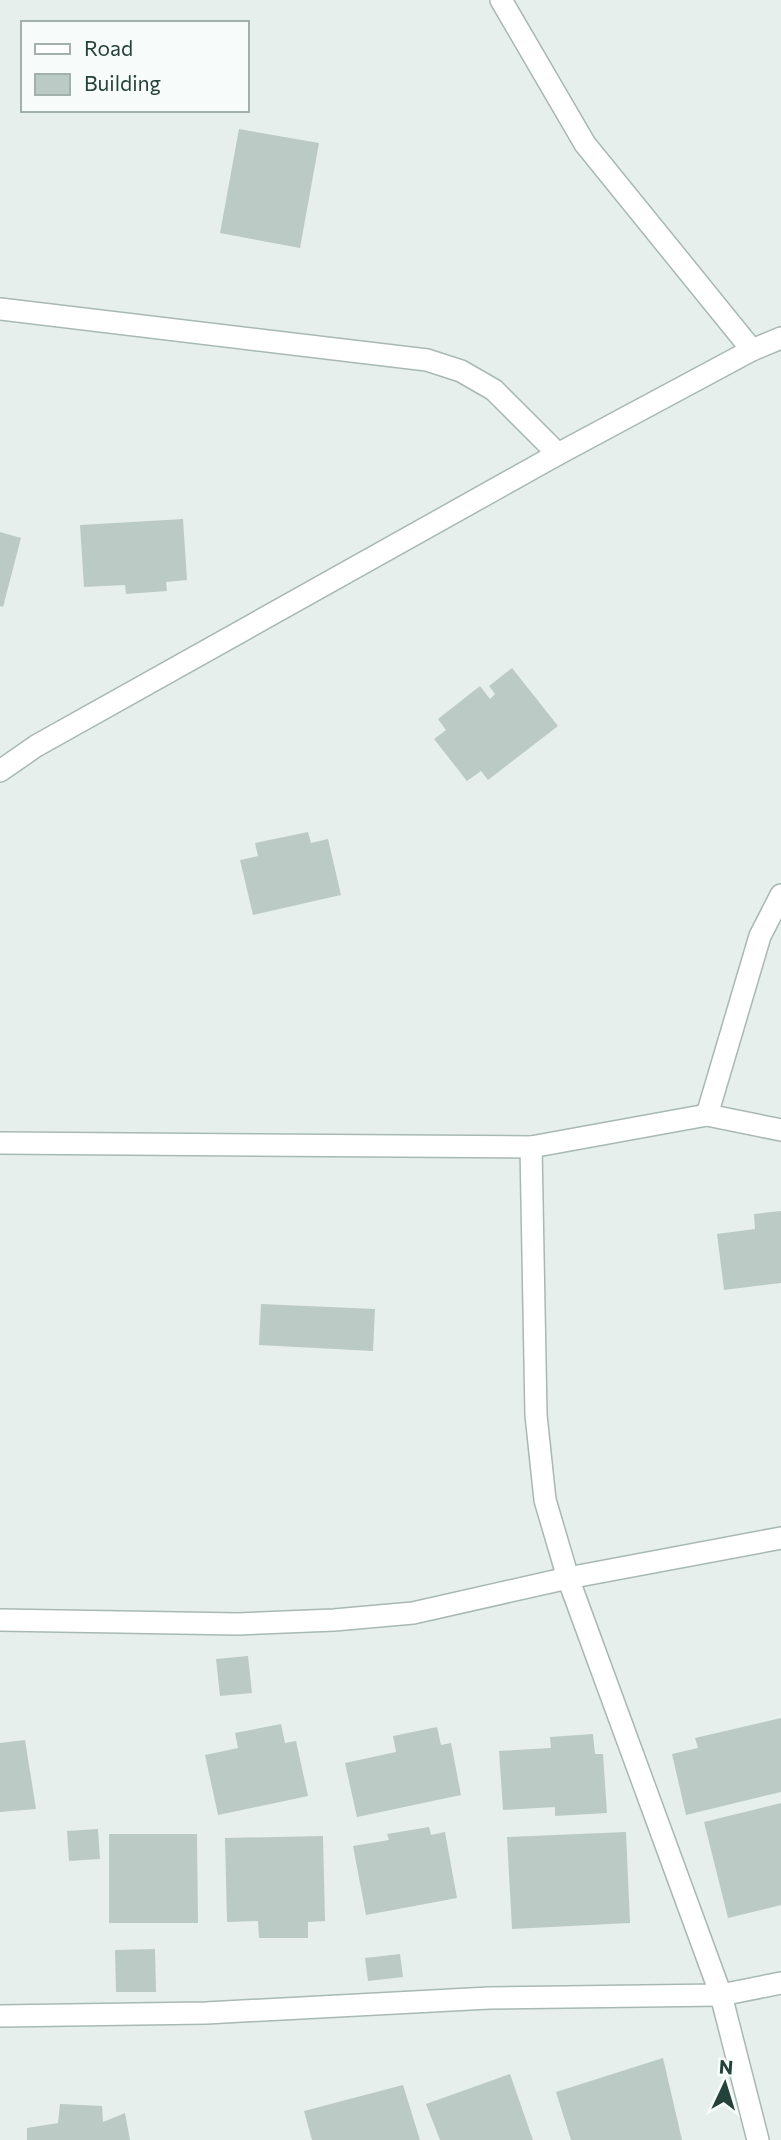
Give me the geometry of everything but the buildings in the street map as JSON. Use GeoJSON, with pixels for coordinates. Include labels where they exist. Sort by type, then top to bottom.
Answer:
{"type":"FeatureCollection","features":[{"type":"Feature","properties":{"kind":"street"},"geometry":{"type":"LineString","coordinates":[[501,0],[584,144],[752,350]]}},
{"type":"Feature","properties":{"kind":"street"},"geometry":{"type":"LineString","coordinates":[[0,309],[427,360],[461,371],[494,390],[558,454]]}},
{"type":"Feature","properties":{"kind":"street"},"geometry":{"type":"LineString","coordinates":[[0,771],[36,746],[558,454],[752,350],[781,338]]}},
{"type":"Feature","properties":{"kind":"street"},"geometry":{"type":"LineString","coordinates":[[707,1115],[761,936],[781,895]]}},
{"type":"Feature","properties":{"kind":"street"},"geometry":{"type":"LineString","coordinates":[[0,1143],[531,1147],[707,1115],[781,1130]]}},
{"type":"Feature","properties":{"kind":"street"},"geometry":{"type":"LineString","coordinates":[[531,1147],[536,1415],[545,1500],[568,1578],[722,1995],[758,2140]]}},
{"type":"Feature","properties":{"kind":"street"},"geometry":{"type":"LineString","coordinates":[[0,1620],[238,1624],[413,1613],[568,1578],[781,1538]]}},
{"type":"Feature","properties":{"kind":"street"},"geometry":{"type":"LineString","coordinates":[[0,2016],[206,2013],[489,1998],[722,1995],[781,1983]]}}]}
